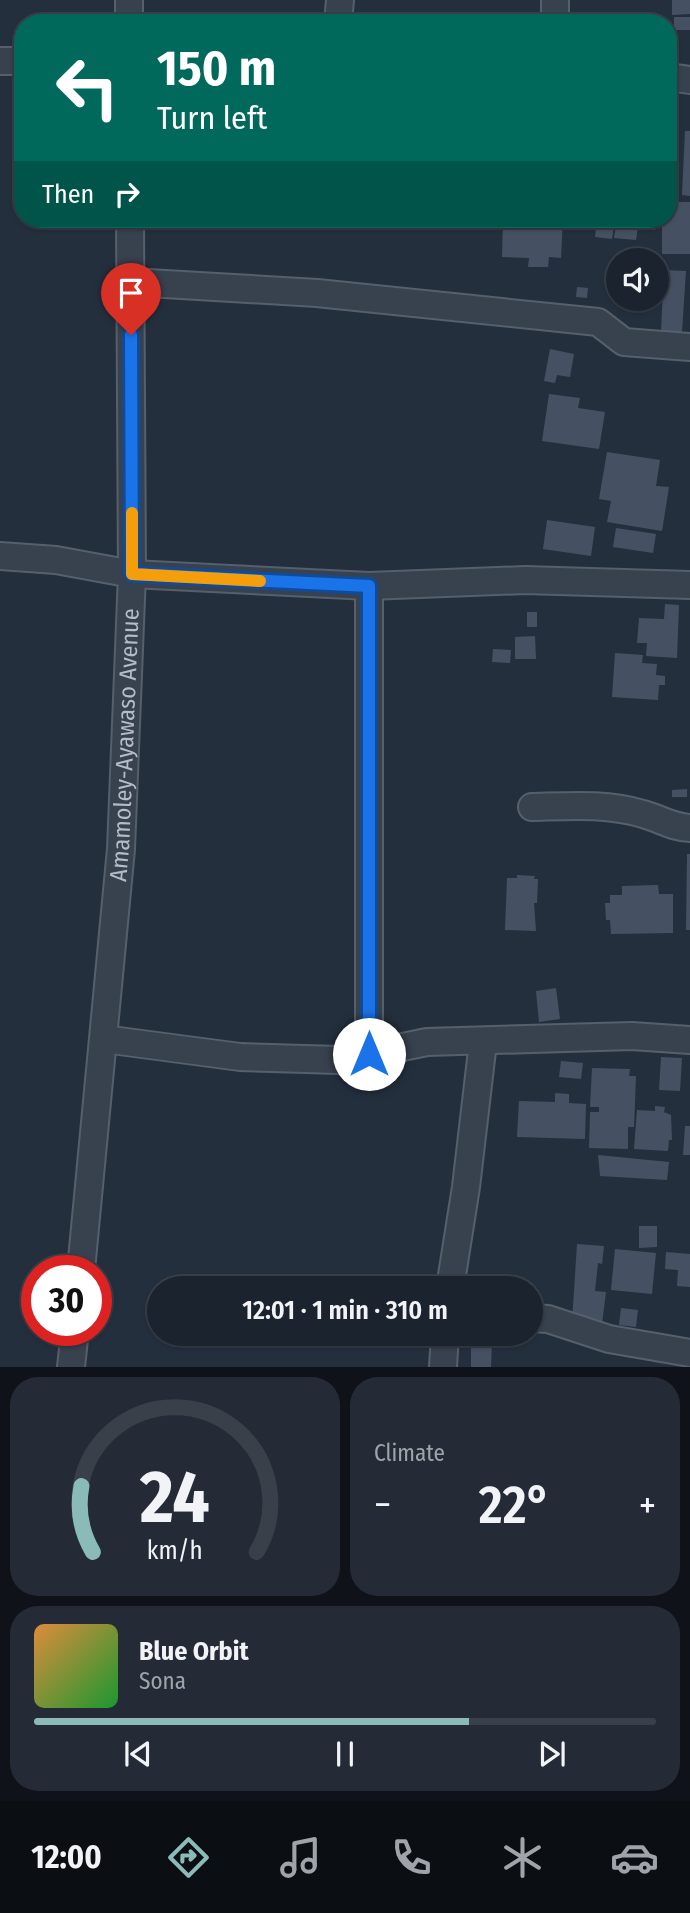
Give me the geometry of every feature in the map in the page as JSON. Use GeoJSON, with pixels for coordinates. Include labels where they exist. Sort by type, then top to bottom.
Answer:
{"type":"FeatureCollection","features":[{"type":"Feature","properties":{"kind":"street","name":"Amamoley-Ayawaso Avenue"},"geometry":{"type":"LineString","coordinates":[[82,1255],[121,849],[132,574],[130,228]]}},
{"type":"Feature","properties":{"kind":"street"},"geometry":{"type":"LineString","coordinates":[[131,282],[317,293],[598,322],[624,342],[690,347]]}},
{"type":"Feature","properties":{"kind":"street"},"geometry":{"type":"LineString","coordinates":[[0,556],[56,560],[132,574],[369,586],[525,580],[690,585]]}},
{"type":"Feature","properties":{"kind":"street"},"geometry":{"type":"LineString","coordinates":[[369,586],[369,1054]]}},
{"type":"Feature","properties":{"kind":"street"},"geometry":{"type":"LineString","coordinates":[[532,807],[591,805],[643,814],[671,827],[690,828]]}},
{"type":"Feature","properties":{"kind":"street"},"geometry":{"type":"LineString","coordinates":[[104,1040],[240,1057],[340,1060],[427,1042],[632,1037],[690,1040]]}},
{"type":"Feature","properties":{"kind":"street"},"geometry":{"type":"LineString","coordinates":[[452,1276],[466,1187],[483,1042]]}},
{"type":"Feature","properties":{"kind":"street"},"geometry":{"type":"LineString","coordinates":[[543,1319],[609,1339],[688,1358]]}},
{"type":"Feature","properties":{"kind":"street"},"geometry":{"type":"LineString","coordinates":[[71,1367],[73,1346]]}},
{"type":"Feature","properties":{"kind":"street"},"geometry":{"type":"LineString","coordinates":[[443,1367],[444,1346]]}},
{"type":"Feature","properties":{"kind":"building"},"geometry":{"type":"Polygon","coordinates":[[[672,0],[690,0],[690,14],[672,14],[672,0]]]}},
{"type":"Feature","properties":{"kind":"building"},"geometry":{"type":"Polygon","coordinates":[[[677,17],[690,17],[690,30],[677,30],[677,17]]]}},
{"type":"Feature","properties":{"kind":"building"},"geometry":{"type":"Polygon","coordinates":[[[685,131],[690,131],[690,196],[682,195],[685,131]]]}},
{"type":"Feature","properties":{"kind":"building"},"geometry":{"type":"Polygon","coordinates":[[[677,202],[690,202],[690,254],[669,254],[669,248],[662,248],[662,228],[677,228],[677,202]]]}},
{"type":"Feature","properties":{"kind":"building"},"geometry":{"type":"Polygon","coordinates":[[[503,228],[563,228],[561,258],[549,257],[548,267],[528,267],[529,258],[502,257],[503,228]]]}},
{"type":"Feature","properties":{"kind":"building"},"geometry":{"type":"Polygon","coordinates":[[[596,228],[614,228],[612,239],[595,237],[596,228]]]}},
{"type":"Feature","properties":{"kind":"building"},"geometry":{"type":"Polygon","coordinates":[[[616,228],[638,228],[636,240],[614,238],[616,228]]]}},
{"type":"Feature","properties":{"kind":"building"},"geometry":{"type":"Polygon","coordinates":[[[669,270],[686,271],[682,332],[661,331],[662,311],[669,311],[669,270]]]}},
{"type":"Feature","properties":{"kind":"building"},"geometry":{"type":"Polygon","coordinates":[[[577,287],[588,288],[587,298],[576,297],[577,287]]]}},
{"type":"Feature","properties":{"kind":"building"},"geometry":{"type":"Polygon","coordinates":[[[550,349],[574,354],[570,377],[557,375],[555,383],[544,381],[550,349]]]}},
{"type":"Feature","properties":{"kind":"building"},"geometry":{"type":"Polygon","coordinates":[[[549,394],[580,398],[578,408],[605,412],[599,449],[542,441],[549,394]]]}},
{"type":"Feature","properties":{"kind":"building"},"geometry":{"type":"Polygon","coordinates":[[[607,452],[660,460],[656,486],[669,487],[662,531],[607,522],[611,501],[599,499],[607,452]]]}},
{"type":"Feature","properties":{"kind":"building"},"geometry":{"type":"Polygon","coordinates":[[[547,520],[595,527],[591,556],[543,549],[547,520]]]}},
{"type":"Feature","properties":{"kind":"building"},"geometry":{"type":"Polygon","coordinates":[[[616,528],[656,534],[653,553],[613,547],[616,528]]]}},
{"type":"Feature","properties":{"kind":"building"},"geometry":{"type":"Polygon","coordinates":[[[665,604],[679,605],[677,658],[646,656],[647,643],[637,643],[639,618],[664,619],[665,604]]]}},
{"type":"Feature","properties":{"kind":"building"},"geometry":{"type":"Polygon","coordinates":[[[527,612],[537,612],[537,627],[527,627],[527,612]]]}},
{"type":"Feature","properties":{"kind":"building"},"geometry":{"type":"Polygon","coordinates":[[[535,636],[536,659],[515,659],[515,637],[535,636]]]}},
{"type":"Feature","properties":{"kind":"building"},"geometry":{"type":"Polygon","coordinates":[[[493,649],[511,650],[510,663],[492,662],[493,649]]]}},
{"type":"Feature","properties":{"kind":"building"},"geometry":{"type":"Polygon","coordinates":[[[615,653],[643,655],[642,663],[657,664],[656,675],[665,676],[665,685],[659,685],[658,700],[612,697],[615,653]]]}},
{"type":"Feature","properties":{"kind":"building"},"geometry":{"type":"Polygon","coordinates":[[[687,789],[687,797],[672,797],[672,790],[687,789]]]}},
{"type":"Feature","properties":{"kind":"building"},"geometry":{"type":"Polygon","coordinates":[[[687,854],[690,854],[690,930],[686,930],[687,854]]]}},
{"type":"Feature","properties":{"kind":"building"},"geometry":{"type":"Polygon","coordinates":[[[517,875],[535,876],[534,879],[538,879],[537,903],[534,903],[536,931],[505,930],[507,878],[517,878],[517,875]]]}},
{"type":"Feature","properties":{"kind":"building"},"geometry":{"type":"Polygon","coordinates":[[[658,885],[659,894],[673,894],[673,933],[611,934],[610,920],[606,920],[605,903],[610,903],[610,895],[622,895],[622,886],[658,885]]]}},
{"type":"Feature","properties":{"kind":"building"},"geometry":{"type":"Polygon","coordinates":[[[556,988],[560,1019],[539,1022],[536,991],[556,988]]]}},
{"type":"Feature","properties":{"kind":"building"},"geometry":{"type":"Polygon","coordinates":[[[661,1057],[682,1058],[680,1091],[659,1090],[661,1057]]]}},
{"type":"Feature","properties":{"kind":"building"},"geometry":{"type":"Polygon","coordinates":[[[561,1061],[583,1063],[581,1079],[559,1077],[561,1061]]]}},
{"type":"Feature","properties":{"kind":"building"},"geometry":{"type":"Polygon","coordinates":[[[592,1068],[630,1069],[629,1076],[636,1076],[634,1127],[628,1127],[628,1149],[589,1148],[590,1112],[599,1112],[599,1107],[590,1107],[592,1068]]]}},
{"type":"Feature","properties":{"kind":"building"},"geometry":{"type":"Polygon","coordinates":[[[555,1093],[569,1094],[569,1103],[586,1104],[585,1139],[517,1137],[519,1101],[555,1102],[555,1093]]]}},
{"type":"Feature","properties":{"kind":"building"},"geometry":{"type":"Polygon","coordinates":[[[655,1106],[665,1107],[664,1112],[671,1115],[672,1140],[669,1140],[668,1151],[634,1149],[637,1110],[655,1111],[655,1106]]]}},
{"type":"Feature","properties":{"kind":"building"},"geometry":{"type":"Polygon","coordinates":[[[685,1126],[690,1126],[690,1155],[683,1155],[685,1126]]]}},
{"type":"Feature","properties":{"kind":"building"},"geometry":{"type":"Polygon","coordinates":[[[598,1155],[669,1162],[667,1180],[600,1176],[598,1155]]]}},
{"type":"Feature","properties":{"kind":"building"},"geometry":{"type":"Polygon","coordinates":[[[639,1226],[657,1226],[657,1247],[639,1248],[639,1226]]]}},
{"type":"Feature","properties":{"kind":"building"},"geometry":{"type":"Polygon","coordinates":[[[577,1244],[604,1246],[602,1264],[598,1263],[595,1291],[606,1292],[602,1324],[572,1322],[577,1244]]]}},
{"type":"Feature","properties":{"kind":"building"},"geometry":{"type":"Polygon","coordinates":[[[615,1249],[656,1253],[652,1294],[611,1290],[615,1249]]]}},
{"type":"Feature","properties":{"kind":"building"},"geometry":{"type":"Polygon","coordinates":[[[666,1252],[690,1254],[690,1287],[677,1286],[678,1270],[665,1269],[666,1252]]]}},
{"type":"Feature","properties":{"kind":"building"},"geometry":{"type":"Polygon","coordinates":[[[621,1308],[638,1310],[636,1327],[619,1325],[621,1308]]]}},
{"type":"Feature","properties":{"kind":"building"},"geometry":{"type":"Polygon","coordinates":[[[471,1346],[492,1346],[491,1367],[471,1367],[471,1346]]]}},
{"type":"Feature","properties":{"kind":"slow traffic"},"geometry":{"type":"LineString","coordinates":[[132,513],[132,574],[260,581]]}},
{"type":"Feature","properties":{"kind":"route"},"geometry":{"type":"LineString","coordinates":[[131,335],[132,574],[369,586],[369,1054]]}}]}
